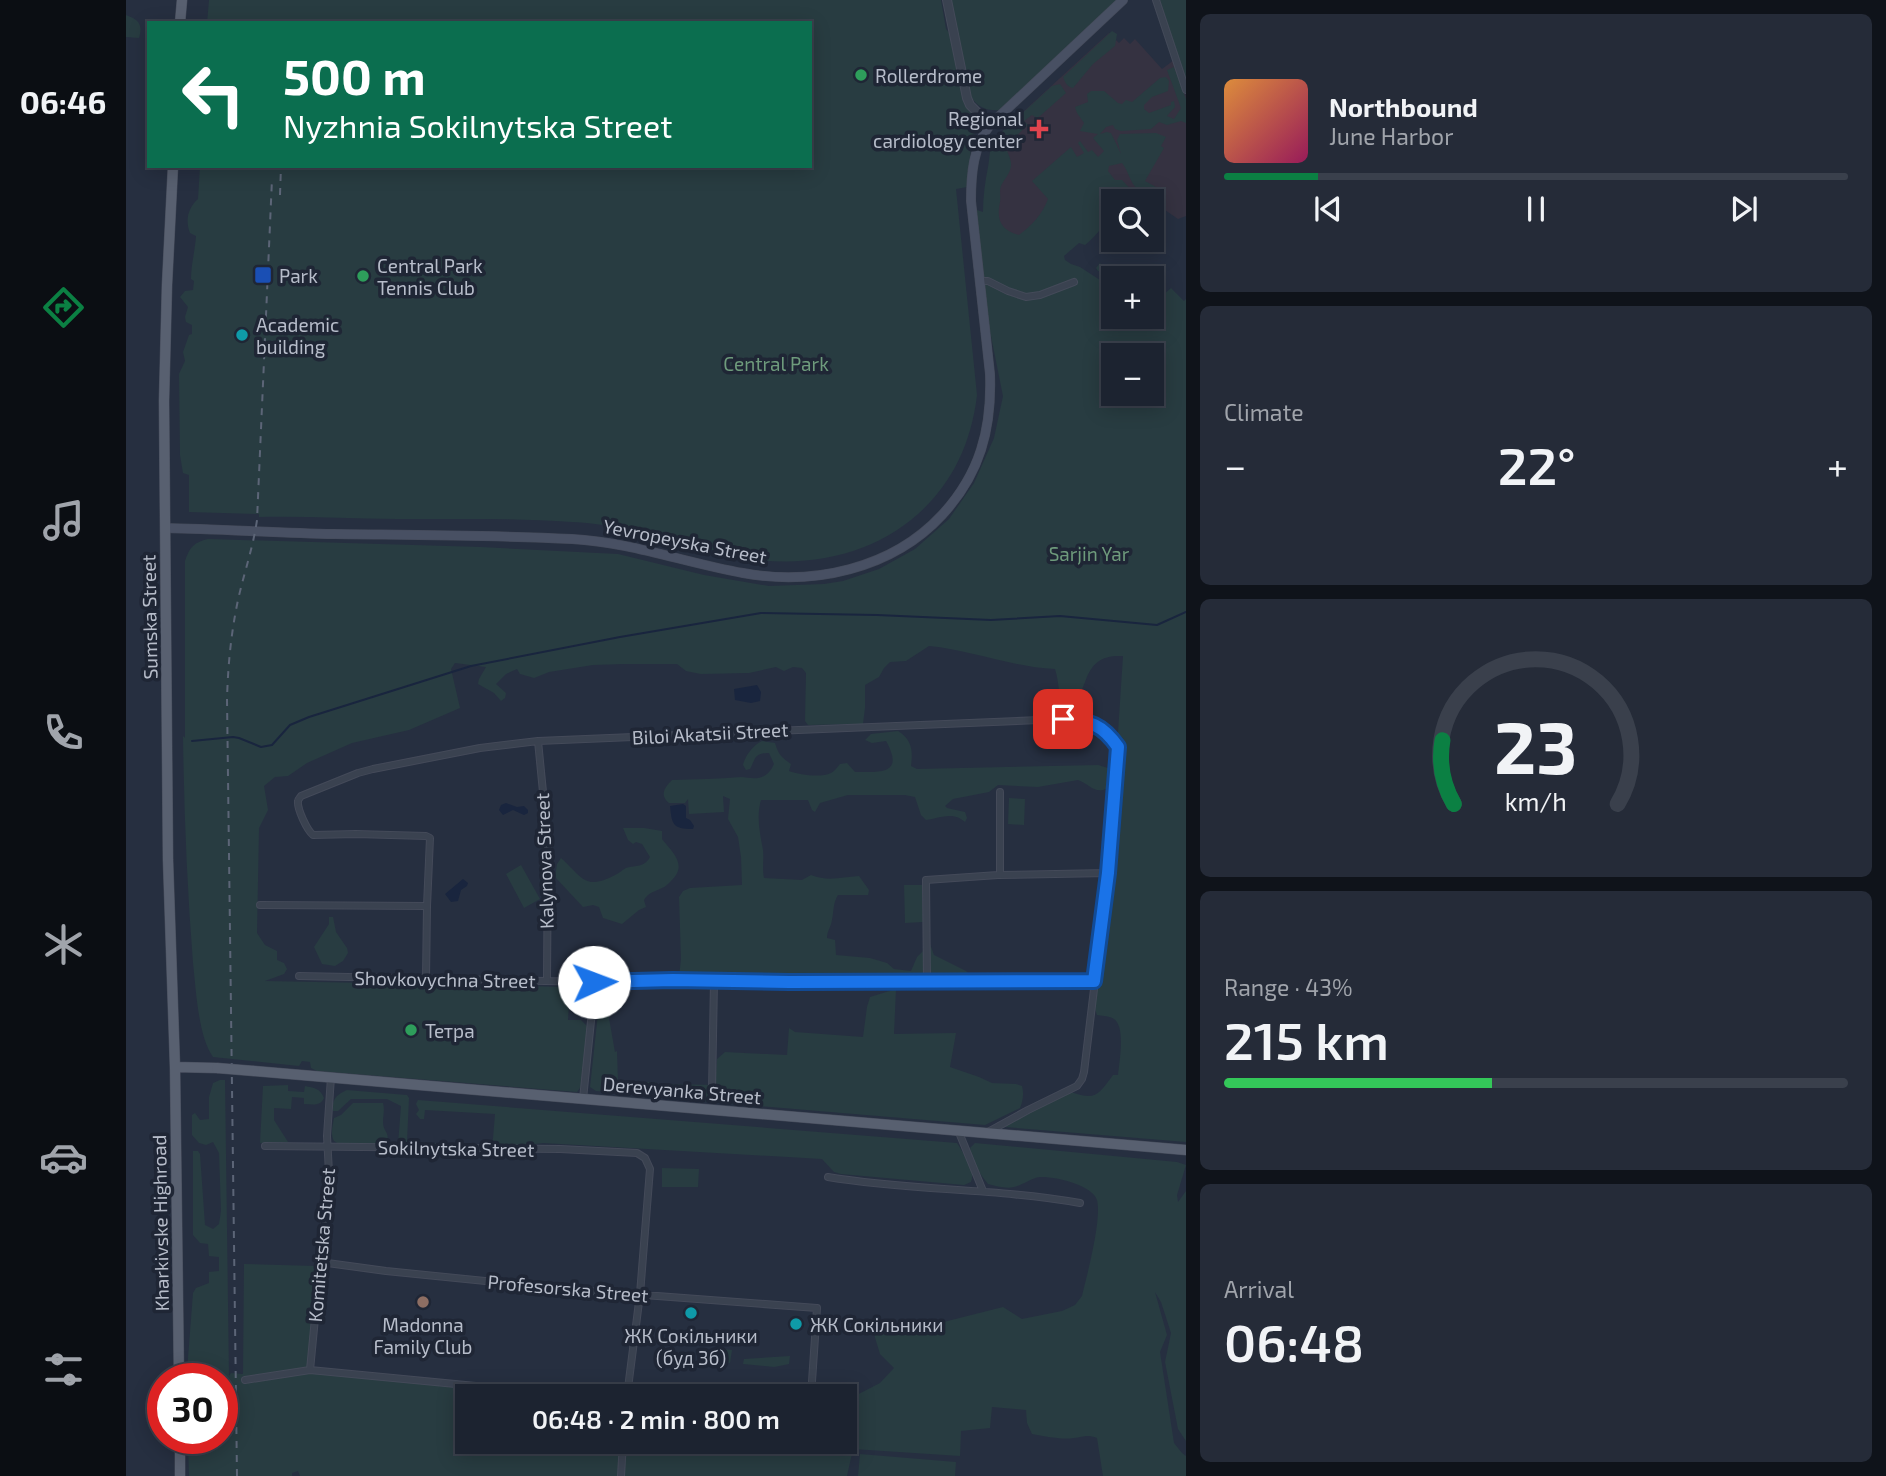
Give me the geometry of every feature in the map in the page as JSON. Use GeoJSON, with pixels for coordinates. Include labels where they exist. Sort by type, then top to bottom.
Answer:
{"type":"FeatureCollection","features":[{"type":"Feature","properties":{"kind":"main road"},"geometry":{"type":"LineString","coordinates":[[180,21],[182,0]]}},
{"type":"Feature","properties":{"kind":"main road"},"geometry":{"type":"LineString","coordinates":[[990,125],[1123,0]]}},
{"type":"Feature","properties":{"kind":"main road","name":"Yevropeyska Street"},"geometry":{"type":"LineString","coordinates":[[165,528],[576,540],[616,544],[756,575],[808,576],[854,569],[875,562],[915,540],[949,508],[971,474],[984,443],[991,402],[971,208],[971,183],[980,141],[990,125]]}},
{"type":"Feature","properties":{"kind":"main road","name":"Sumska Street"},"geometry":{"type":"LineString","coordinates":[[173,168],[164,401],[168,860],[175,1068]]}},
{"type":"Feature","properties":{"kind":"main road","name":"Derevyanka Street"},"geometry":{"type":"LineString","coordinates":[[175,1068],[217,1068],[331,1077],[1186,1150]]}},
{"type":"Feature","properties":{"kind":"main road","name":"Kharkivske Highroad"},"geometry":{"type":"LineString","coordinates":[[175,1068],[179,1363]]}},
{"type":"Feature","properties":{"kind":"main road"},"geometry":{"type":"LineString","coordinates":[[180,1454],[180,1476]]}},
{"type":"Feature","properties":{"kind":"street"},"geometry":{"type":"LineString","coordinates":[[947,0],[967,98],[970,105],[990,125]]}},
{"type":"Feature","properties":{"kind":"street"},"geometry":{"type":"LineString","coordinates":[[1156,0],[1186,90]]}},
{"type":"Feature","properties":{"kind":"street"},"geometry":{"type":"LineString","coordinates":[[979,281],[988,281],[1026,297],[1040,295],[1074,282]]}},
{"type":"Feature","properties":{"kind":"street","name":"Biloi Akatsii Street"},"geometry":{"type":"LineString","coordinates":[[427,906],[430,840],[426,836],[313,835],[307,829],[298,803],[299,798],[303,794],[373,769],[480,748],[538,741],[1081,720],[1096,724],[1109,734],[1118,747],[1108,873]]}},
{"type":"Feature","properties":{"kind":"street","name":"Kalynova Street"},"geometry":{"type":"LineString","coordinates":[[538,741],[548,844],[547,980]]}},
{"type":"Feature","properties":{"kind":"street"},"geometry":{"type":"LineString","coordinates":[[1000,792],[1000,875]]}},
{"type":"Feature","properties":{"kind":"street"},"geometry":{"type":"LineString","coordinates":[[927,982],[926,880],[1000,875],[1108,873],[1082,1079],[1077,1086],[987,1133]]}},
{"type":"Feature","properties":{"kind":"street"},"geometry":{"type":"LineString","coordinates":[[260,905],[427,906],[426,978]]}},
{"type":"Feature","properties":{"kind":"street","name":"Shovkovychna Street"},"geometry":{"type":"LineString","coordinates":[[299,976],[594,982],[1094,981]]}},
{"type":"Feature","properties":{"kind":"street"},"geometry":{"type":"LineString","coordinates":[[712,1091],[713,981]]}},
{"type":"Feature","properties":{"kind":"street"},"geometry":{"type":"LineString","coordinates":[[583,1099],[594,982]]}},
{"type":"Feature","properties":{"kind":"street","name":"Komitetska Street"},"geometry":{"type":"LineString","coordinates":[[310,1370],[330,1173],[327,1146],[331,1077]]}},
{"type":"Feature","properties":{"kind":"street"},"geometry":{"type":"LineString","coordinates":[[958,1130],[983,1191]]}},
{"type":"Feature","properties":{"kind":"street","name":"Sokilnytska Street"},"geometry":{"type":"LineString","coordinates":[[265,1146],[637,1153],[645,1158],[650,1169],[640,1294]]}},
{"type":"Feature","properties":{"kind":"street"},"geometry":{"type":"LineString","coordinates":[[828,1177],[1080,1203]]}},
{"type":"Feature","properties":{"kind":"street","name":"Profesorska Street"},"geometry":{"type":"LineString","coordinates":[[320,1262],[564,1289],[817,1308],[812,1384]]}},
{"type":"Feature","properties":{"kind":"street"},"geometry":{"type":"LineString","coordinates":[[629,1384],[640,1294]]}},
{"type":"Feature","properties":{"kind":"street"},"geometry":{"type":"LineString","coordinates":[[245,1380],[310,1370],[455,1384]]}},
{"type":"Feature","properties":{"kind":"street"},"geometry":{"type":"LineString","coordinates":[[621,1476],[622,1454]]}},
{"type":"Feature","properties":{"kind":"shaded area"},"geometry":{"type":"Polygon","coordinates":[[[1109,33],[1119,43],[1124,38],[1130,44],[1135,39],[1162,69],[1174,60],[1186,96],[1186,216],[1178,219],[1164,209],[1164,189],[1101,189],[1101,213],[1049,266],[986,214],[997,136],[1109,33]]]}},
{"type":"Feature","properties":{"kind":"green space","name":"Central Park"},"geometry":{"type":"Polygon","coordinates":[[[209,0],[941,0],[946,29],[953,37],[972,111],[970,121],[975,132],[967,187],[956,189],[977,395],[968,436],[953,471],[931,501],[904,525],[873,543],[837,555],[799,561],[745,558],[655,534],[581,523],[506,519],[259,517],[259,514],[189,512],[189,475],[183,473],[180,455],[179,374],[185,361],[183,352],[189,335],[192,334],[192,325],[186,322],[188,307],[180,297],[185,291],[193,290],[194,281],[191,274],[196,236],[190,233],[188,228],[188,214],[198,199],[200,168],[812,168],[812,21],[207,21],[209,0]]]}},
{"type":"Feature","properties":{"kind":"green space"},"geometry":{"type":"Polygon","coordinates":[[[950,0],[1121,0],[1001,110],[996,110],[983,108],[970,96],[950,0]]]}},
{"type":"Feature","properties":{"kind":"green space"},"geometry":{"type":"Polygon","coordinates":[[[1160,0],[1186,0],[1186,83],[1160,0]]]}},
{"type":"Feature","properties":{"kind":"green space"},"geometry":{"type":"Polygon","coordinates":[[[126,15],[139,23],[139,38],[126,37],[126,15]]]}},
{"type":"Feature","properties":{"kind":"green space"},"geometry":{"type":"Polygon","coordinates":[[[1112,31],[1117,34],[1115,46],[1093,64],[1073,88],[1069,87],[1063,77],[1112,31]]]}},
{"type":"Feature","properties":{"kind":"green space","name":"Sarjin Yar"},"geometry":{"type":"Polygon","coordinates":[[[1174,67],[1186,99],[1186,123],[1181,121],[1167,125],[1159,122],[1151,129],[1121,131],[1113,125],[1106,127],[1100,134],[1111,133],[1121,154],[1117,140],[1120,134],[1156,133],[1166,137],[1161,146],[1164,148],[1145,181],[1156,187],[1138,189],[1122,163],[1109,166],[1108,171],[1115,180],[1122,180],[1130,189],[1101,189],[1101,229],[1085,245],[1079,243],[1064,256],[1071,264],[1101,280],[1101,329],[1164,329],[1164,294],[1171,288],[1184,301],[1186,299],[1186,1142],[1005,1127],[1071,1092],[1086,1096],[1096,1094],[1113,1075],[1118,1075],[1121,1046],[1118,1023],[1114,1019],[1097,1015],[1095,1009],[1107,901],[1123,656],[1109,657],[1095,665],[1080,695],[1082,713],[1074,718],[1065,716],[1063,711],[1055,669],[929,646],[906,661],[890,662],[879,677],[865,685],[863,724],[808,725],[805,721],[806,673],[802,668],[793,667],[784,671],[776,667],[749,673],[701,674],[686,671],[677,664],[593,665],[549,672],[534,678],[520,674],[517,669],[506,674],[496,684],[506,693],[501,701],[494,693],[478,684],[486,667],[455,663],[451,669],[460,708],[409,730],[352,743],[307,763],[288,776],[275,777],[264,786],[268,810],[259,828],[257,933],[265,945],[277,951],[277,960],[284,963],[287,969],[284,974],[265,981],[570,987],[568,1020],[581,1020],[588,1027],[582,1085],[577,1092],[317,1071],[311,1068],[310,1062],[302,1061],[299,1066],[213,1057],[204,1037],[197,999],[186,849],[183,736],[185,738],[185,561],[193,546],[208,539],[618,554],[704,575],[769,586],[824,584],[843,581],[879,569],[915,549],[949,519],[974,483],[994,438],[1003,396],[980,281],[971,208],[983,212],[990,150],[994,139],[1052,86],[1060,84],[1066,93],[1037,118],[1032,115],[1024,121],[1028,125],[1006,145],[1011,166],[1000,188],[999,214],[1004,227],[1019,235],[1036,219],[1048,199],[1032,181],[1071,147],[1077,157],[1084,153],[1078,143],[1080,141],[1088,152],[1092,150],[1098,157],[1104,151],[1093,138],[1098,134],[1080,131],[1084,123],[1075,107],[1088,102],[1087,94],[1091,91],[1104,91],[1118,103],[1122,104],[1126,100],[1132,102],[1160,78],[1166,77],[1169,81],[1168,91],[1152,97],[1144,105],[1144,109],[1149,113],[1171,105],[1174,101],[1175,107],[1167,116],[1174,119],[1181,108],[1167,70],[1174,67]]]}},
{"type":"Feature","properties":{"kind":"green space"},"geometry":{"type":"Polygon","coordinates":[[[1100,263],[1103,266],[1101,266],[1101,272],[1096,268],[1100,263]]]}},
{"type":"Feature","properties":{"kind":"green space"},"geometry":{"type":"Polygon","coordinates":[[[898,731],[909,742],[911,766],[917,769],[1098,765],[1108,768],[1106,789],[1102,790],[1078,780],[1038,787],[998,785],[989,792],[953,799],[945,806],[965,812],[965,822],[951,816],[926,820],[921,815],[915,797],[905,795],[848,795],[820,803],[815,812],[808,800],[761,800],[759,819],[764,878],[802,880],[811,875],[829,879],[859,876],[869,890],[868,895],[838,895],[836,898],[827,938],[835,940],[836,955],[870,958],[887,963],[894,969],[911,971],[917,957],[930,944],[934,955],[966,971],[974,979],[809,981],[679,977],[679,897],[683,891],[690,888],[742,885],[741,857],[738,837],[728,819],[730,799],[723,796],[724,812],[689,814],[688,799],[685,803],[669,803],[664,797],[669,783],[672,780],[763,776],[774,764],[769,753],[758,755],[750,769],[746,770],[743,765],[750,751],[762,741],[775,743],[781,755],[791,764],[789,771],[827,775],[840,764],[847,763],[855,772],[881,771],[891,766],[893,760],[886,741],[872,743],[865,740],[871,734],[898,731]]]}},
{"type":"Feature","properties":{"kind":"green space"},"geometry":{"type":"Polygon","coordinates":[[[1009,798],[1025,799],[1024,825],[1008,824],[1009,798]]]}},
{"type":"Feature","properties":{"kind":"green space"},"geometry":{"type":"Polygon","coordinates":[[[623,828],[662,831],[662,839],[679,864],[671,881],[648,895],[644,900],[646,907],[622,924],[603,918],[599,907],[583,907],[555,877],[561,858],[580,877],[591,882],[598,882],[626,868],[645,863],[650,857],[642,844],[633,844],[628,840],[623,828]]]}},
{"type":"Feature","properties":{"kind":"green space"},"geometry":{"type":"Polygon","coordinates":[[[521,865],[540,899],[524,908],[506,874],[521,865]]]}},
{"type":"Feature","properties":{"kind":"green space"},"geometry":{"type":"Polygon","coordinates":[[[904,885],[922,885],[923,922],[905,923],[904,885]]]}},
{"type":"Feature","properties":{"kind":"green space"},"geometry":{"type":"Polygon","coordinates":[[[329,917],[333,917],[336,932],[348,953],[343,961],[335,966],[322,964],[314,947],[329,924],[329,917]]]}},
{"type":"Feature","properties":{"kind":"green space"},"geometry":{"type":"Polygon","coordinates":[[[896,989],[894,1034],[956,1033],[950,1067],[992,1083],[1022,1086],[1020,1108],[985,1125],[676,1099],[667,1092],[668,1084],[715,1085],[717,1059],[725,1052],[787,1055],[789,1028],[795,1032],[863,1037],[870,997],[896,989]]]}},
{"type":"Feature","properties":{"kind":"green space"},"geometry":{"type":"Polygon","coordinates":[[[600,995],[618,997],[617,1006],[607,1007],[615,1052],[617,1051],[618,1082],[656,1082],[651,1095],[596,1091],[590,1087],[600,995]]]}},
{"type":"Feature","properties":{"kind":"green space"},"geometry":{"type":"Polygon","coordinates":[[[225,1080],[229,1363],[188,1363],[193,1293],[196,1288],[209,1283],[209,1272],[219,1271],[219,1257],[209,1256],[208,1244],[200,1243],[193,1235],[193,1151],[200,1154],[205,1225],[213,1229],[219,1224],[221,1211],[219,1153],[213,1142],[206,1145],[199,1143],[192,1135],[192,1115],[195,1113],[200,1120],[209,1119],[209,1097],[213,1083],[225,1080]]]}},
{"type":"Feature","properties":{"kind":"green space"},"geometry":{"type":"Polygon","coordinates":[[[288,1085],[288,1091],[304,1092],[305,1086],[314,1088],[321,1092],[324,1098],[318,1104],[304,1104],[304,1098],[292,1097],[291,1109],[274,1108],[274,1120],[288,1142],[260,1143],[263,1086],[288,1085]]]}},
{"type":"Feature","properties":{"kind":"green space"},"geometry":{"type":"Polygon","coordinates":[[[347,1090],[407,1095],[407,1142],[465,1144],[465,1147],[398,1144],[401,1106],[387,1099],[351,1099],[338,1111],[333,1111],[336,1098],[347,1090]]]}},
{"type":"Feature","properties":{"kind":"green space"},"geometry":{"type":"Polygon","coordinates":[[[418,1100],[957,1143],[968,1162],[972,1177],[971,1182],[964,1185],[841,1174],[834,1172],[822,1159],[543,1143],[492,1150],[495,1114],[425,1110],[424,1119],[420,1119],[416,1114],[419,1110],[416,1104],[418,1100]]]}},
{"type":"Feature","properties":{"kind":"green space"},"geometry":{"type":"Polygon","coordinates":[[[353,1103],[383,1103],[383,1126],[388,1137],[386,1145],[351,1146],[334,1141],[334,1118],[353,1103]]]}},
{"type":"Feature","properties":{"kind":"green space"},"geometry":{"type":"Polygon","coordinates":[[[975,1143],[1186,1165],[1177,1195],[1178,1202],[1186,1191],[1186,1441],[1178,1429],[1165,1362],[1171,1333],[1155,1292],[1167,1335],[1160,1352],[1174,1443],[1186,1456],[1186,1476],[1103,1476],[1097,1438],[1053,1438],[1032,1434],[1027,1423],[1026,1410],[992,1407],[990,1428],[961,1431],[960,1456],[857,1449],[857,1395],[880,1383],[894,1368],[880,1354],[870,1321],[916,1329],[1003,1307],[1022,1319],[1062,1311],[1075,1305],[1082,1296],[1098,1209],[1094,1195],[1072,1182],[1046,1177],[1011,1188],[988,1184],[972,1158],[970,1148],[975,1143]]]}},
{"type":"Feature","properties":{"kind":"green space"},"geometry":{"type":"Polygon","coordinates":[[[662,1168],[699,1169],[698,1187],[662,1187],[662,1168]]]}},
{"type":"Feature","properties":{"kind":"green space"},"geometry":{"type":"Polygon","coordinates":[[[244,1264],[316,1266],[311,1370],[455,1385],[455,1454],[852,1454],[847,1476],[300,1476],[298,1471],[292,1473],[292,1476],[189,1476],[188,1454],[238,1454],[238,1374],[243,1374],[244,1264]]]}},
{"type":"Feature","properties":{"kind":"green space"},"geometry":{"type":"Polygon","coordinates":[[[712,1348],[732,1350],[730,1363],[710,1361],[712,1348]]]}},
{"type":"Feature","properties":{"kind":"green space"},"geometry":{"type":"Polygon","coordinates":[[[790,1356],[789,1364],[774,1367],[743,1364],[744,1359],[790,1356]]]}},
{"type":"Feature","properties":{"kind":"green space"},"geometry":{"type":"Polygon","coordinates":[[[860,1454],[956,1462],[955,1476],[858,1476],[860,1454]]]}},
{"type":"Feature","properties":{"kind":"water"},"geometry":{"type":"Polygon","coordinates":[[[757,685],[761,692],[760,701],[751,703],[735,700],[734,689],[757,685]]]}},
{"type":"Feature","properties":{"kind":"water"},"geometry":{"type":"Polygon","coordinates":[[[506,803],[517,807],[524,806],[528,813],[524,815],[513,810],[503,815],[499,810],[501,805],[506,803]]]}},
{"type":"Feature","properties":{"kind":"water"},"geometry":{"type":"Polygon","coordinates":[[[670,806],[686,806],[686,818],[694,826],[693,829],[674,824],[670,806]]]}},
{"type":"Feature","properties":{"kind":"water"},"geometry":{"type":"Polygon","coordinates":[[[463,879],[468,883],[467,886],[461,890],[458,901],[451,902],[445,894],[463,879]]]}},
{"type":"Feature","properties":{"kind":"waterway"},"geometry":{"type":"LineString","coordinates":[[192,741],[233,737],[261,747],[272,745],[290,725],[309,717],[471,666],[761,613],[991,620],[1060,616],[1157,625],[1186,612]]}},
{"type":"Feature","properties":{"kind":"railway"},"geometry":{"type":"LineString","coordinates":[[280,195],[281,168]]}},
{"type":"Feature","properties":{"kind":"railway"},"geometry":{"type":"LineString","coordinates":[[237,1476],[227,699],[233,625],[257,520],[272,179]]}},
{"type":"Feature","properties":{"kind":"place","name":"Rollerdrome"},"geometry":{"type":"Point","coordinates":[861,75]}},
{"type":"Feature","properties":{"kind":"place","name":"Regional cardiology center"},"geometry":{"type":"Point","coordinates":[1039,129]}},
{"type":"Feature","properties":{"kind":"place","name":"Park"},"geometry":{"type":"Point","coordinates":[263,275]}},
{"type":"Feature","properties":{"kind":"place","name":"Central Park Tennis Club"},"geometry":{"type":"Point","coordinates":[363,276]}},
{"type":"Feature","properties":{"kind":"place","name":"Academic building"},"geometry":{"type":"Point","coordinates":[242,335]}},
{"type":"Feature","properties":{"kind":"place","name":"Тетра"},"geometry":{"type":"Point","coordinates":[411,1030]}},
{"type":"Feature","properties":{"kind":"place","name":"Madonna Family Club"},"geometry":{"type":"Point","coordinates":[423,1302]}},
{"type":"Feature","properties":{"kind":"place","name":"ЖК Сокільники (буд 3б)"},"geometry":{"type":"Point","coordinates":[691,1313]}},
{"type":"Feature","properties":{"kind":"place","name":"ЖК Сокільники"},"geometry":{"type":"Point","coordinates":[796,1324]}},
{"type":"Feature","properties":{"kind":"route"},"geometry":{"type":"LineString","coordinates":[[594,982],[1094,981],[1108,873],[1118,747],[1109,734],[1096,724],[1063,719]]}}]}
